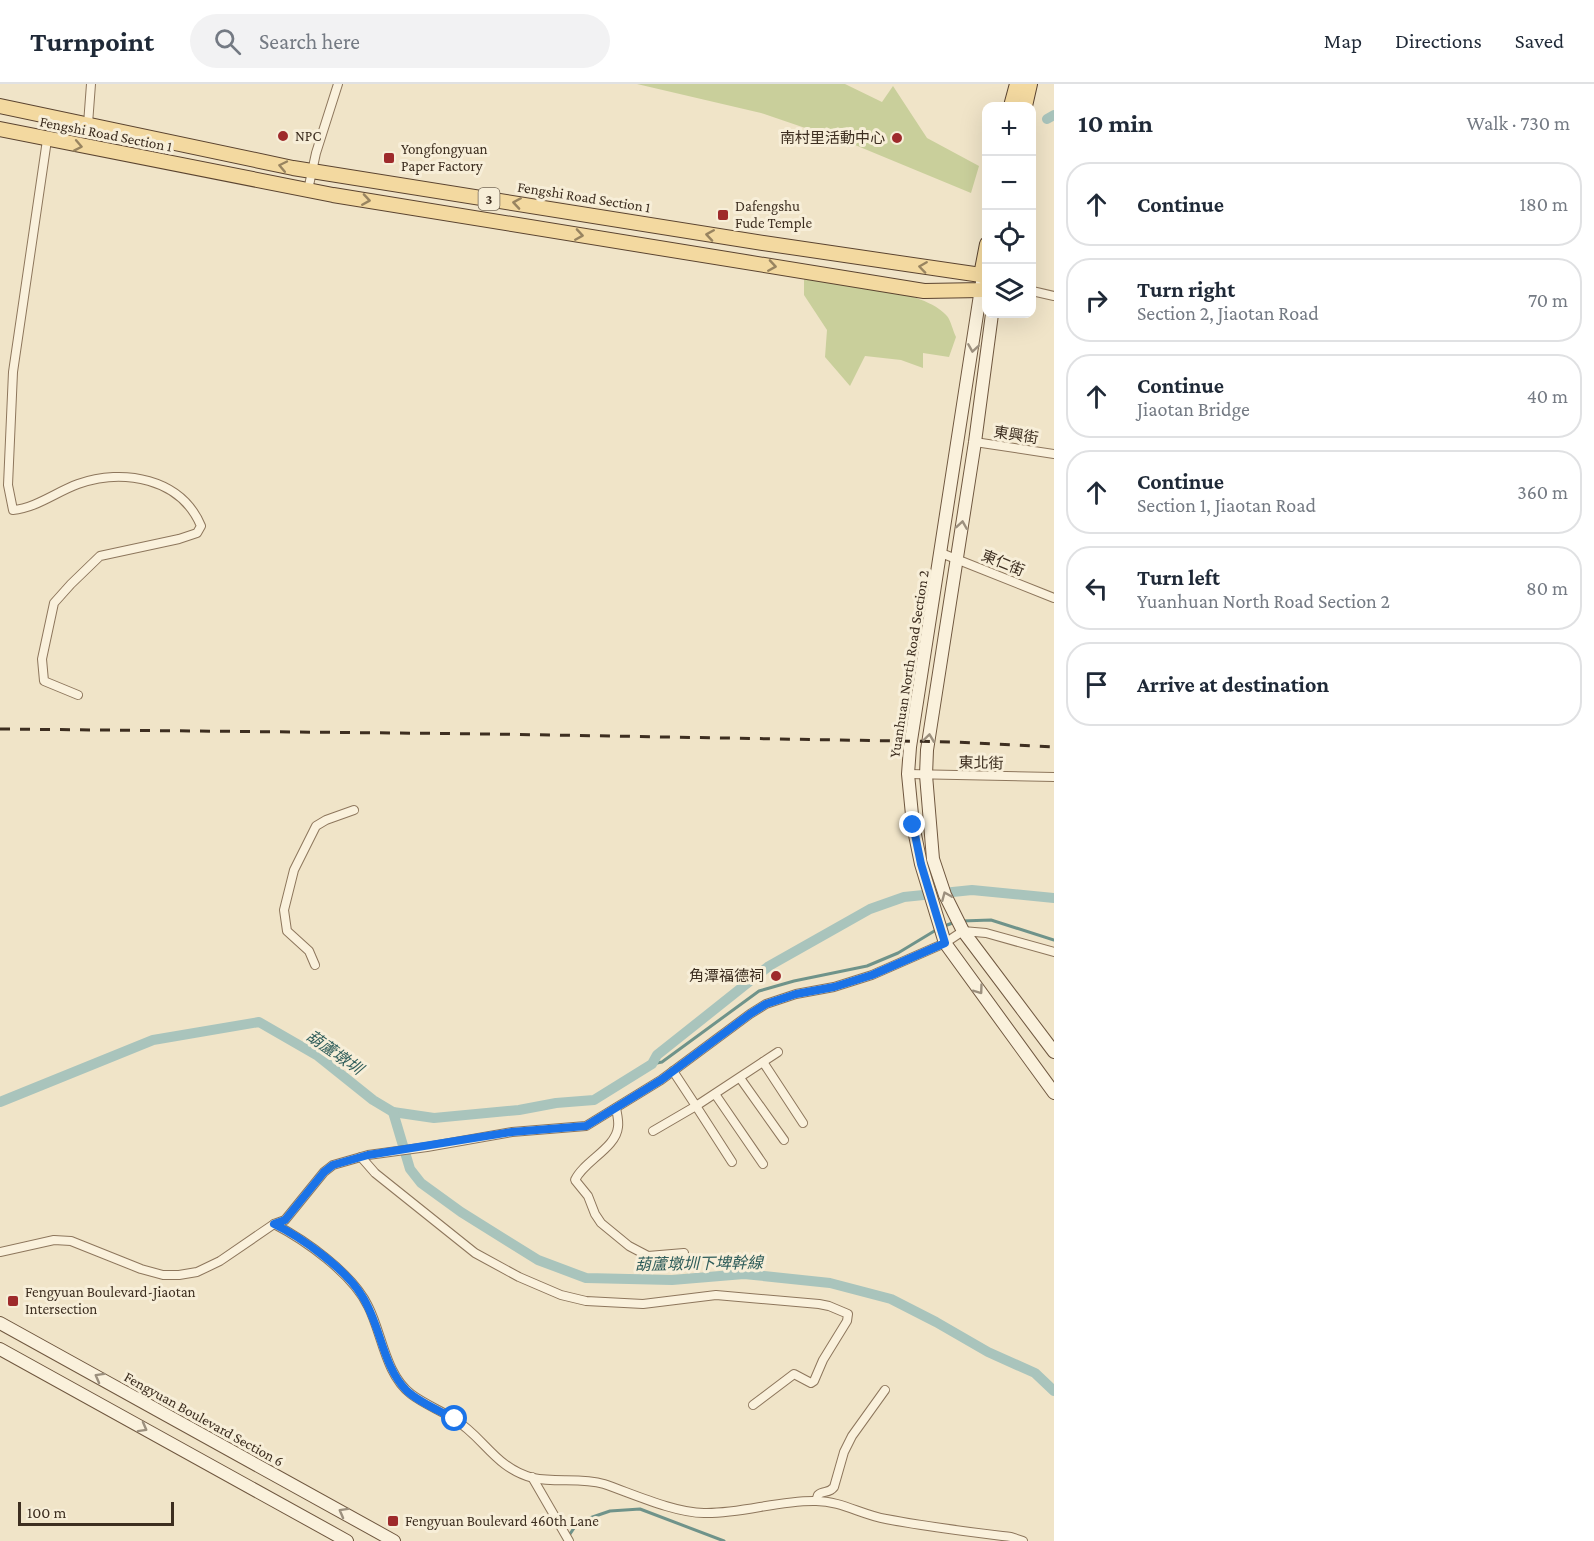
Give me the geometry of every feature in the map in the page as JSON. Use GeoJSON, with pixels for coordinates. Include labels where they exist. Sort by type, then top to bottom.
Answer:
{"type":"FeatureCollection","features":[{"type":"Feature","properties":{"kind":"main road"},"geometry":{"type":"LineString","coordinates":[[1012,102],[1017,84]]}},
{"type":"Feature","properties":{"kind":"main road"},"geometry":{"type":"LineString","coordinates":[[1025,102],[1030,84]]}},
{"type":"Feature","properties":{"kind":"main road","name":"Fengshi Road Section 1"},"geometry":{"type":"LineString","coordinates":[[0,106],[293,168],[763,243],[982,283]]}},
{"type":"Feature","properties":{"kind":"main road","name":"Fengshi Road Section 1"},"geometry":{"type":"LineString","coordinates":[[0,129],[309,190],[924,291],[982,283]]}},
{"type":"Feature","properties":{"kind":"street"},"geometry":{"type":"LineString","coordinates":[[88,124],[92,84]]}},
{"type":"Feature","properties":{"kind":"street"},"geometry":{"type":"LineString","coordinates":[[309,190],[312,171],[338,84]]}},
{"type":"Feature","properties":{"kind":"street"},"geometry":{"type":"LineString","coordinates":[[47,140],[13,372],[8,485],[13,510],[24,509],[75,485],[97,478],[116,476],[158,483],[174,491],[195,511],[201,526],[197,533],[179,539],[100,556],[54,603],[42,659],[44,681],[78,695]]}},
{"type":"Feature","properties":{"kind":"street"},"geometry":{"type":"LineString","coordinates":[[1036,292],[1054,296]]}},
{"type":"Feature","properties":{"kind":"street","name":"Yuanhuan North Road Section 2"},"geometry":{"type":"LineString","coordinates":[[982,296],[910,747],[908,774],[913,825],[927,861],[963,931],[1054,1052]]}},
{"type":"Feature","properties":{"kind":"street","name":"Yuanhuan North Road Section 2"},"geometry":{"type":"LineString","coordinates":[[991,318],[975,441],[927,750],[927,861],[945,943],[1054,1093]]}},
{"type":"Feature","properties":{"kind":"street","name":"東興街"},"geometry":{"type":"LineString","coordinates":[[975,441],[1054,454]]}},
{"type":"Feature","properties":{"kind":"street","name":"東仁街"},"geometry":{"type":"LineString","coordinates":[[941,553],[1054,598]]}},
{"type":"Feature","properties":{"kind":"street","name":"東北街"},"geometry":{"type":"LineString","coordinates":[[908,774],[1054,777]]}},
{"type":"Feature","properties":{"kind":"street"},"geometry":{"type":"LineString","coordinates":[[315,964],[309,951],[287,931],[284,910],[294,870],[316,826],[354,810]]}},
{"type":"Feature","properties":{"kind":"street"},"geometry":{"type":"LineString","coordinates":[[0,1252],[54,1240],[71,1241],[141,1269],[163,1275],[197,1272],[220,1261],[274,1224],[285,1220],[324,1172],[333,1165],[364,1156],[512,1132],[586,1126],[673,1071],[766,1004],[872,975],[945,943],[963,931],[986,933],[1054,952]]}},
{"type":"Feature","properties":{"kind":"street"},"geometry":{"type":"LineString","coordinates":[[653,1131],[778,1053]]}},
{"type":"Feature","properties":{"kind":"street"},"geometry":{"type":"LineString","coordinates":[[763,1062],[803,1123]]}},
{"type":"Feature","properties":{"kind":"street"},"geometry":{"type":"LineString","coordinates":[[673,1071],[732,1162]]}},
{"type":"Feature","properties":{"kind":"street"},"geometry":{"type":"LineString","coordinates":[[740,1077],[784,1140]]}},
{"type":"Feature","properties":{"kind":"street"},"geometry":{"type":"LineString","coordinates":[[715,1094],[763,1164]]}},
{"type":"Feature","properties":{"kind":"street"},"geometry":{"type":"LineString","coordinates":[[616,1108],[619,1125],[617,1133],[604,1149],[579,1172],[575,1180],[588,1196],[601,1223],[629,1246],[648,1256],[684,1253]]}},
{"type":"Feature","properties":{"kind":"street"},"geometry":{"type":"LineString","coordinates":[[364,1156],[375,1173],[475,1253],[519,1277],[561,1295],[586,1301],[643,1304],[716,1295],[734,1296],[829,1305],[848,1314],[847,1321],[823,1360],[814,1381],[811,1383],[794,1374],[753,1405]]}},
{"type":"Feature","properties":{"kind":"street"},"geometry":{"type":"LineString","coordinates":[[274,1224],[298,1237],[318,1252],[360,1292],[369,1309],[388,1360],[408,1392],[455,1419],[504,1465],[532,1478],[594,1481],[683,1510],[702,1513],[784,1502],[816,1501],[850,1507],[883,1518],[1023,1541]]}},
{"type":"Feature","properties":{"kind":"street","name":"Fengyuan Boulevard Section 6"},"geometry":{"type":"LineString","coordinates":[[0,1323],[394,1541]]}},
{"type":"Feature","properties":{"kind":"street"},"geometry":{"type":"LineString","coordinates":[[0,1350],[347,1541]]}},
{"type":"Feature","properties":{"kind":"street"},"geometry":{"type":"LineString","coordinates":[[816,1501],[820,1493],[830,1491],[834,1487],[844,1452],[852,1436],[885,1390]]}},
{"type":"Feature","properties":{"kind":"street"},"geometry":{"type":"LineString","coordinates":[[532,1478],[569,1541]]}},
{"type":"Feature","properties":{"kind":"green space"},"geometry":{"type":"Polygon","coordinates":[[[637,84],[845,84],[882,102],[893,86],[927,138],[979,166],[971,193],[855,145],[761,113],[637,84]]]}},
{"type":"Feature","properties":{"kind":"green space"},"geometry":{"type":"Polygon","coordinates":[[[804,278],[901,293],[936,307],[947,316],[956,337],[949,357],[923,353],[923,368],[901,360],[865,356],[850,386],[825,357],[827,330],[804,295],[804,278]]]}},
{"type":"Feature","properties":{"kind":"waterway"},"geometry":{"type":"LineString","coordinates":[[1047,119],[1054,115]]}},
{"type":"Feature","properties":{"kind":"waterway","name":"葫蘆墩圳"},"geometry":{"type":"LineString","coordinates":[[0,1102],[153,1040],[259,1022],[318,1056],[373,1100],[393,1112],[434,1118],[594,1100],[652,1064],[657,1055],[769,966],[870,909],[904,897],[972,890],[1054,898]]}},
{"type":"Feature","properties":{"kind":"waterway"},"geometry":{"type":"LineString","coordinates":[[962,921],[991,920],[1054,940]]}},
{"type":"Feature","properties":{"kind":"waterway"},"geometry":{"type":"LineString","coordinates":[[942,927],[955,922]]}},
{"type":"Feature","properties":{"kind":"waterway"},"geometry":{"type":"LineString","coordinates":[[652,1064],[662,1062],[759,991],[794,981],[867,966],[898,953],[936,930]]}},
{"type":"Feature","properties":{"kind":"waterway","name":"葫蘆墩圳下埤幹線"},"geometry":{"type":"LineString","coordinates":[[393,1112],[410,1169],[421,1183],[461,1212],[538,1260],[586,1278],[672,1280],[744,1274],[830,1283],[891,1299],[988,1352],[1035,1373],[1054,1391]]}},
{"type":"Feature","properties":{"kind":"waterway"},"geometry":{"type":"LineString","coordinates":[[568,1537],[578,1522],[610,1511],[640,1509],[724,1541]]}},
{"type":"Feature","properties":{"kind":"railway"},"geometry":{"type":"LineString","coordinates":[[0,729],[492,734],[957,742],[1054,747]]}},
{"type":"Feature","properties":{"kind":"place","name":"NPC"},"geometry":{"type":"Point","coordinates":[283,136]}},
{"type":"Feature","properties":{"kind":"place","name":"南村里活動中心"},"geometry":{"type":"Point","coordinates":[897,138]}},
{"type":"Feature","properties":{"kind":"place","name":"Yongfongyuan Paper Factory"},"geometry":{"type":"Point","coordinates":[389,158]}},
{"type":"Feature","properties":{"kind":"place","name":"Dafengshu Fude Temple"},"geometry":{"type":"Point","coordinates":[723,215]}},
{"type":"Feature","properties":{"kind":"place","name":"角潭福德祠"},"geometry":{"type":"Point","coordinates":[776,976]}},
{"type":"Feature","properties":{"kind":"place","name":"Fengyuan Boulevard-Jiaotan Intersection"},"geometry":{"type":"Point","coordinates":[13,1301]}},
{"type":"Feature","properties":{"kind":"place","name":"Fengyuan Boulevard 460th Lane"},"geometry":{"type":"Point","coordinates":[393,1521]}},
{"type":"Feature","properties":{"kind":"route"},"geometry":{"type":"LineString","coordinates":[[455,1419],[408,1392],[388,1360],[364,1297],[350,1281],[318,1252],[298,1237],[274,1224],[285,1220],[324,1172],[333,1165],[361,1156],[512,1132],[586,1126],[661,1080],[766,1004],[872,975],[945,943],[921,864],[913,825]]}}]}
